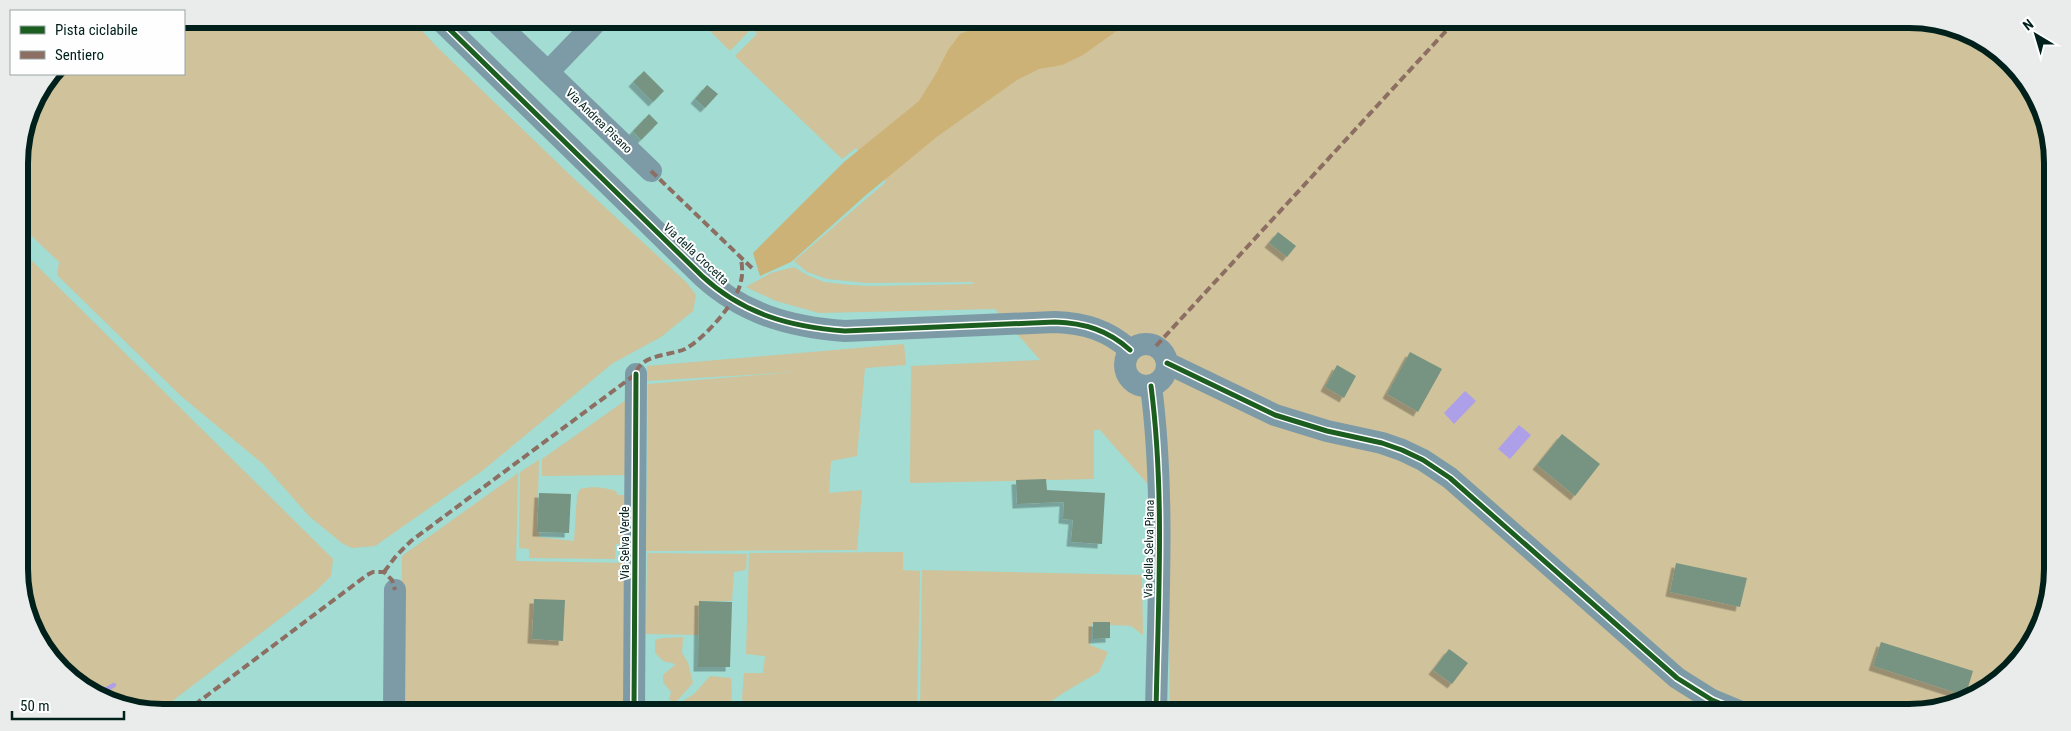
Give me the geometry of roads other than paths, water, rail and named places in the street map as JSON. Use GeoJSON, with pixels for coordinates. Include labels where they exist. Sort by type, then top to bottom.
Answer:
{"type":"FeatureCollection","features":[{"type":"Feature","properties":{"kind":"street","name":"Via della Crocetta"},"geometry":{"type":"LineString","coordinates":[[448,28],[702,276],[722,293],[741,305],[792,323],[824,329],[845,330],[1054,322],[1074,323],[1105,332],[1130,350]]}},
{"type":"Feature","properties":{"kind":"street","name":"Via Andrea Pisano"},"geometry":{"type":"LineString","coordinates":[[502,28],[651,171]]}},
{"type":"Feature","properties":{"kind":"street"},"geometry":{"type":"LineString","coordinates":[[548,72],[590,28]]}},
{"type":"Feature","properties":{"kind":"street"},"geometry":{"type":"LineString","coordinates":[[1142,344],[1150,344],[1162,350],[1167,363],[1163,377],[1151,386],[1137,385],[1127,376],[1124,362],[1130,350],[1142,344]]}},
{"type":"Feature","properties":{"kind":"street"},"geometry":{"type":"LineString","coordinates":[[1167,363],[1275,415],[1314,428],[1382,443],[1402,450],[1434,467],[1450,478],[1677,678],[1720,703]]}},
{"type":"Feature","properties":{"kind":"street","name":"Via Selva Verde"},"geometry":{"type":"LineString","coordinates":[[634,704],[636,374]]}},
{"type":"Feature","properties":{"kind":"street","name":"Via della Selva Piana"},"geometry":{"type":"LineString","coordinates":[[1151,386],[1157,437],[1160,497],[1156,703]]}},
{"type":"Feature","properties":{"kind":"street"},"geometry":{"type":"LineString","coordinates":[[394,704],[395,590]]}},
{"type":"Feature","properties":{"kind":"waterway"},"geometry":{"type":"LineString","coordinates":[[104,691],[114,685]]}}]}
